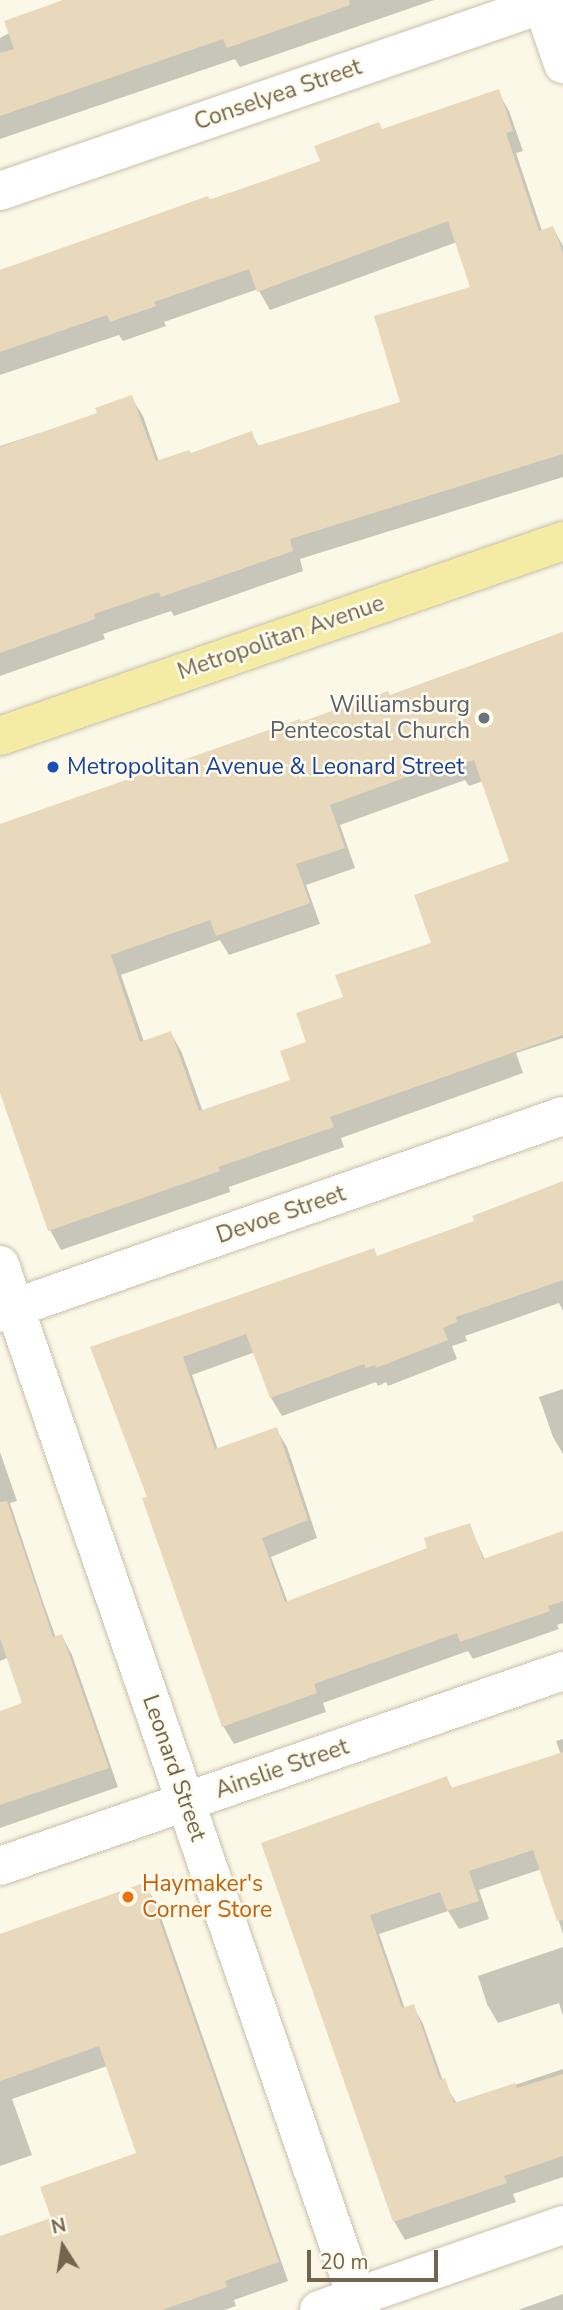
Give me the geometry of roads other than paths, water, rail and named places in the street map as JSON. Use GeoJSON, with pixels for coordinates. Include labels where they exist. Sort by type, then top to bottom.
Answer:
{"type":"FeatureCollection","features":[{"type":"Feature","properties":{"kind":"main road","name":"Metropolitan Avenue"},"geometry":{"type":"LineString","coordinates":[[0,736],[563,541]]}},
{"type":"Feature","properties":{"kind":"street"},"geometry":{"type":"LineString","coordinates":[[546,2],[563,64]]}},
{"type":"Feature","properties":{"kind":"street","name":"Conselyea Street"},"geometry":{"type":"LineString","coordinates":[[0,191],[546,2]]}},
{"type":"Feature","properties":{"kind":"street","name":"Devoe Street"},"geometry":{"type":"LineString","coordinates":[[7,1311],[563,1116]]}},
{"type":"Feature","properties":{"kind":"street","name":"Leonard Street"},"geometry":{"type":"LineString","coordinates":[[0,1265],[7,1311],[185,1802],[359,2304]]}},
{"type":"Feature","properties":{"kind":"street","name":"Ainslie Street"},"geometry":{"type":"LineString","coordinates":[[0,1866],[563,1671]]}},
{"type":"Feature","properties":{"kind":"street"},"geometry":{"type":"LineString","coordinates":[[319,2310],[359,2304],[563,2225]]}},
{"type":"Feature","properties":{"kind":"place","name":"Williamsburg Pentecostal Church"},"geometry":{"type":"Point","coordinates":[484,718]}},
{"type":"Feature","properties":{"kind":"place","name":"Metropolitan Avenue & Leonard Street"},"geometry":{"type":"Point","coordinates":[53,767]}},
{"type":"Feature","properties":{"kind":"place","name":"Haymaker's Corner Store"},"geometry":{"type":"Point","coordinates":[128,1897]}}]}
